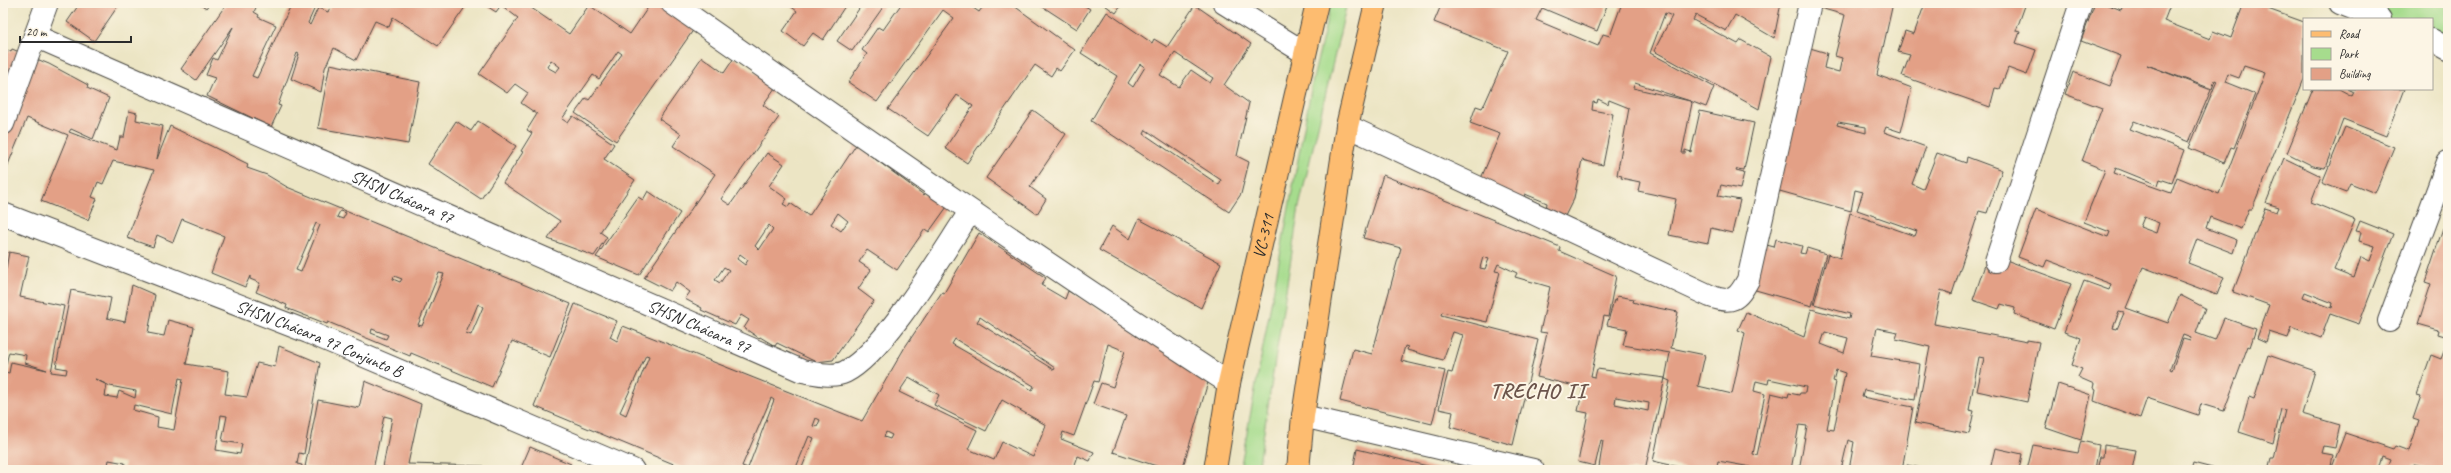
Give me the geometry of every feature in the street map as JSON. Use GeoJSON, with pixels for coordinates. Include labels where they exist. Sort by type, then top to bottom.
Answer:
{"type":"FeatureCollection","features":[{"type":"Feature","properties":{"kind":"main road","name":"VC-311"},"geometry":{"type":"LineString","coordinates":[[1214,470],[1229,383],[1317,3]]}},
{"type":"Feature","properties":{"kind":"main road"},"geometry":{"type":"LineString","coordinates":[[1298,470],[1303,416],[1347,126],[1376,3]]}},
{"type":"Feature","properties":{"kind":"street"},"geometry":{"type":"LineString","coordinates":[[3,124],[47,3]]}},
{"type":"Feature","properties":{"kind":"street"},"geometry":{"type":"LineString","coordinates":[[672,3],[970,212],[1107,304],[1229,383]]}},
{"type":"Feature","properties":{"kind":"street"},"geometry":{"type":"LineString","coordinates":[[1224,3],[1305,53]]}},
{"type":"Feature","properties":{"kind":"street"},"geometry":{"type":"LineString","coordinates":[[1347,126],[1710,296],[1724,301],[1732,300],[1741,294],[1748,280],[1810,3]]}},
{"type":"Feature","properties":{"kind":"street"},"geometry":{"type":"LineString","coordinates":[[1996,261],[2081,3]]}},
{"type":"Feature","properties":{"kind":"street"},"geometry":{"type":"LineString","coordinates":[[2340,3],[2378,18]]}},
{"type":"Feature","properties":{"kind":"street","name":"SHSN Chácara 97"},"geometry":{"type":"LineString","coordinates":[[35,36],[802,371],[828,375],[844,373],[871,352],[910,302],[970,212]]}},
{"type":"Feature","properties":{"kind":"street"},"geometry":{"type":"LineString","coordinates":[[2389,321],[2448,162]]}},
{"type":"Feature","properties":{"kind":"street","name":"SHSN Chácara 97 Conjunto B"},"geometry":{"type":"LineString","coordinates":[[3,214],[308,332],[633,470]]}},
{"type":"Feature","properties":{"kind":"street"},"geometry":{"type":"LineString","coordinates":[[1303,416],[1530,470]]}},
{"type":"Feature","properties":{"kind":"green space"},"geometry":{"type":"Polygon","coordinates":[[[1331,3],[1347,3],[1299,207],[1258,470],[1240,470],[1313,79],[1331,3]]]}},
{"type":"Feature","properties":{"kind":"green space"},"geometry":{"type":"Polygon","coordinates":[[[2340,3],[2448,3],[2448,45],[2433,40],[2433,18],[2378,18],[2340,3]]]}},
{"type":"Feature","properties":{"kind":"building"},"geometry":{"type":"Polygon","coordinates":[[[80,3],[120,3],[94,41],[67,22],[80,3]]]}},
{"type":"Feature","properties":{"kind":"building"},"geometry":{"type":"Polygon","coordinates":[[[199,3],[210,3],[206,8],[199,3]]]}},
{"type":"Feature","properties":{"kind":"building"},"geometry":{"type":"Polygon","coordinates":[[[227,3],[258,3],[254,12],[259,15],[258,17],[276,25],[252,76],[257,78],[292,3],[317,3],[308,23],[310,25],[318,8],[328,12],[332,3],[468,3],[438,46],[393,17],[389,27],[375,21],[356,60],[334,48],[325,68],[321,92],[291,79],[299,54],[297,53],[278,105],[281,106],[271,127],[207,96],[215,78],[206,75],[213,58],[217,60],[233,27],[196,80],[181,69],[227,3]]]}},
{"type":"Feature","properties":{"kind":"building"},"geometry":{"type":"Polygon","coordinates":[[[482,3],[528,3],[527,5],[569,34],[589,5],[630,34],[651,3],[656,3],[694,29],[616,141],[575,113],[586,98],[589,100],[622,54],[618,51],[599,79],[593,75],[562,119],[568,123],[573,116],[614,144],[604,159],[635,180],[600,232],[607,237],[594,256],[548,239],[560,221],[503,183],[523,152],[521,151],[532,133],[527,130],[537,114],[521,103],[528,93],[515,84],[507,93],[479,74],[518,18],[501,5],[496,12],[482,3]],[[551,60],[547,67],[556,72],[560,67],[551,60]]]}},
{"type":"Feature","properties":{"kind":"building"},"geometry":{"type":"Polygon","coordinates":[[[786,3],[847,3],[823,40],[813,33],[803,46],[783,31],[797,11],[786,3]]]}},
{"type":"Feature","properties":{"kind":"building"},"geometry":{"type":"Polygon","coordinates":[[[863,3],[886,3],[852,51],[837,41],[863,3]]]}},
{"type":"Feature","properties":{"kind":"building"},"geometry":{"type":"Polygon","coordinates":[[[902,3],[966,3],[979,12],[982,8],[975,3],[1010,3],[1075,50],[1060,71],[1056,68],[1051,76],[1035,65],[967,163],[945,148],[973,106],[957,95],[928,136],[888,109],[954,18],[943,10],[877,102],[848,82],[867,54],[862,50],[878,27],[883,30],[902,3]]]}},
{"type":"Feature","properties":{"kind":"building"},"geometry":{"type":"Polygon","coordinates":[[[1037,3],[1080,3],[1090,9],[1077,29],[1037,3]]]}},
{"type":"Feature","properties":{"kind":"building"},"geometry":{"type":"Polygon","coordinates":[[[1102,3],[1123,3],[1116,13],[1102,3]]]}},
{"type":"Feature","properties":{"kind":"building"},"geometry":{"type":"Polygon","coordinates":[[[1442,3],[1608,3],[1597,31],[1542,8],[1536,20],[1598,46],[1603,34],[1610,36],[1622,3],[1781,3],[1774,38],[1735,15],[1726,31],[1696,15],[1693,20],[1738,44],[1741,40],[1771,57],[1759,109],[1654,51],[1672,16],[1665,13],[1650,53],[1714,87],[1706,107],[1690,101],[1692,103],[1682,153],[1685,153],[1685,150],[1691,152],[1700,111],[1754,123],[1744,170],[1737,169],[1736,171],[1744,173],[1740,189],[1721,185],[1718,196],[1740,200],[1732,233],[1711,228],[1708,243],[1669,235],[1676,199],[1638,191],[1640,182],[1621,178],[1622,176],[1617,175],[1629,108],[1609,100],[1608,104],[1598,99],[1597,103],[1593,102],[1592,110],[1613,114],[1603,165],[1582,160],[1574,198],[1564,218],[1546,210],[1547,203],[1525,194],[1521,204],[1479,183],[1500,134],[1470,123],[1476,106],[1482,108],[1485,103],[1508,51],[1434,22],[1442,3]],[[1635,83],[1633,88],[1690,101],[1635,83]]]}},
{"type":"Feature","properties":{"kind":"building"},"geometry":{"type":"Polygon","coordinates":[[[1821,3],[1893,3],[1877,75],[1912,88],[1901,132],[1886,127],[1884,132],[1926,147],[1912,184],[1923,189],[1937,153],[1966,163],[1967,157],[2002,170],[1987,213],[1979,211],[1952,294],[1941,290],[1934,324],[2027,342],[2027,340],[2039,342],[2027,402],[1977,391],[1984,358],[1979,357],[1969,410],[1974,411],[1969,434],[1915,423],[1930,347],[1896,339],[1898,332],[1877,328],[1871,356],[1920,364],[1915,400],[1864,390],[1862,397],[1913,407],[1902,470],[1849,470],[1854,442],[1848,440],[1841,470],[1799,470],[1807,426],[1799,425],[1791,470],[1750,470],[1751,467],[1718,461],[1716,470],[1692,470],[1653,461],[1670,381],[1665,379],[1670,353],[1623,345],[1627,329],[1607,325],[1614,300],[1616,301],[1617,296],[1634,299],[1633,302],[1643,305],[1678,312],[1671,348],[1705,355],[1698,386],[1732,394],[1745,333],[1738,330],[1746,312],[1804,337],[1811,309],[1849,319],[1850,314],[1814,304],[1828,254],[1840,258],[1850,213],[1915,236],[1917,231],[1857,210],[1863,192],[1855,190],[1851,211],[1776,190],[1810,48],[1827,53],[1824,68],[1839,72],[1842,58],[1835,56],[1845,15],[1820,8],[1821,3]],[[1838,122],[1837,125],[1866,133],[1866,127],[1838,122]],[[1825,332],[1821,344],[1844,353],[1848,338],[1825,332]],[[1836,370],[1833,381],[1836,382],[1827,429],[1834,430],[1845,373],[1836,370]],[[1769,379],[1768,384],[1756,381],[1754,391],[1765,394],[1753,454],[1757,455],[1771,393],[1788,397],[1789,393],[1799,395],[1800,393],[1805,393],[1806,387],[1769,379]]]}},
{"type":"Feature","properties":{"kind":"building"},"geometry":{"type":"Polygon","coordinates":[[[1925,3],[2026,3],[2016,31],[2020,32],[2016,43],[2036,50],[2027,75],[2008,68],[2000,89],[1995,88],[1990,107],[1902,76],[1910,55],[1898,52],[1905,31],[1914,34],[1925,3]]]}},
{"type":"Feature","properties":{"kind":"building"},"geometry":{"type":"Polygon","coordinates":[[[2095,3],[2104,3],[2121,10],[2124,3],[2171,3],[2164,21],[2210,39],[2213,31],[2231,38],[2244,3],[2267,3],[2265,8],[2303,22],[2303,82],[2252,209],[2249,209],[2241,229],[2210,217],[2206,228],[2237,240],[2233,253],[2197,239],[2188,263],[2224,277],[2217,295],[2143,267],[2126,308],[2168,323],[2180,295],[2205,308],[2196,333],[2215,340],[2224,318],[2256,329],[2250,347],[2248,346],[2224,411],[2201,404],[2198,415],[2147,398],[2140,418],[2094,401],[2096,390],[2093,388],[2094,384],[2078,377],[2082,369],[2072,365],[2081,338],[2064,332],[2084,281],[2109,290],[2111,284],[2047,260],[2044,267],[2018,257],[2036,209],[2108,237],[2110,232],[2084,222],[2105,170],[2082,161],[2102,108],[2065,94],[2073,72],[2110,86],[2121,56],[2081,41],[2095,3]],[[2147,65],[2211,90],[2189,142],[2134,121],[2130,129],[2184,150],[2172,183],[2160,179],[2158,185],[2116,168],[2114,173],[2171,193],[2177,177],[2219,194],[2265,73],[2244,66],[2239,78],[2228,74],[2225,82],[2255,94],[2234,148],[2231,147],[2224,163],[2189,148],[2217,81],[2215,80],[2212,89],[2147,65]],[[2144,217],[2140,227],[2156,233],[2159,223],[2144,217]],[[2119,312],[2113,328],[2117,329],[2124,313],[2119,312]],[[2183,335],[2170,369],[2172,370],[2183,339],[2190,341],[2191,338],[2183,335]]]}},
{"type":"Feature","properties":{"kind":"building"},"geometry":{"type":"Polygon","coordinates":[[[1195,5],[1251,44],[1224,85],[1249,103],[1237,156],[1249,162],[1241,194],[1229,212],[1091,121],[1117,76],[1081,53],[1107,12],[1152,43],[1154,39],[1167,47],[1195,5]],[[1175,53],[1160,75],[1179,87],[1191,70],[1210,83],[1213,78],[1175,53]],[[1140,64],[1128,83],[1133,87],[1145,67],[1140,64]],[[1146,130],[1144,134],[1219,185],[1221,180],[1146,130]]]}},
{"type":"Feature","properties":{"kind":"building"},"geometry":{"type":"Polygon","coordinates":[[[12,49],[49,64],[88,85],[87,88],[109,98],[93,139],[71,129],[69,132],[117,150],[120,137],[124,137],[129,111],[137,113],[136,120],[163,126],[157,159],[170,126],[248,164],[247,168],[267,175],[287,187],[571,304],[550,357],[512,341],[492,387],[411,353],[410,356],[328,322],[327,324],[286,308],[287,305],[256,292],[260,283],[250,279],[250,276],[245,287],[211,273],[224,236],[182,219],[173,242],[157,235],[153,247],[127,238],[154,170],[113,161],[103,184],[98,182],[92,197],[97,199],[88,220],[41,201],[68,135],[27,118],[3,177],[3,62],[8,50],[11,52],[12,49]],[[340,211],[337,217],[343,219],[346,213],[340,211]],[[316,223],[296,270],[301,272],[320,225],[316,223]],[[439,273],[418,325],[422,326],[444,274],[439,273]],[[394,276],[393,279],[400,282],[402,279],[394,276]],[[478,304],[466,333],[471,335],[483,307],[478,304]],[[372,329],[371,333],[386,339],[388,335],[372,329]]]}},
{"type":"Feature","properties":{"kind":"building"},"geometry":{"type":"Polygon","coordinates":[[[702,57],[724,73],[734,58],[775,88],[763,105],[779,117],[721,199],[730,205],[767,153],[784,164],[769,186],[787,199],[783,204],[788,207],[790,203],[809,216],[856,145],[924,195],[928,190],[949,204],[929,232],[925,229],[897,270],[867,250],[859,262],[871,270],[858,289],[874,301],[833,360],[816,362],[777,343],[775,346],[760,337],[759,338],[744,328],[749,320],[741,315],[735,325],[701,310],[702,308],[685,299],[690,292],[676,282],[670,291],[644,278],[715,174],[673,146],[681,134],[659,119],[702,57]],[[838,213],[831,224],[841,231],[848,221],[838,213]],[[769,225],[755,246],[759,250],[773,229],[769,225]],[[740,254],[737,259],[745,265],[748,260],[740,254]],[[724,267],[715,280],[720,283],[729,270],[724,267]]]}},
{"type":"Feature","properties":{"kind":"building"},"geometry":{"type":"Polygon","coordinates":[[[330,64],[420,82],[408,144],[318,128],[330,64]]]}},
{"type":"Feature","properties":{"kind":"building"},"geometry":{"type":"Polygon","coordinates":[[[2313,90],[2341,90],[2352,96],[2354,92],[2350,90],[2404,90],[2386,136],[2343,119],[2325,168],[2313,166],[2287,153],[2313,90]]]}},
{"type":"Feature","properties":{"kind":"building"},"geometry":{"type":"Polygon","coordinates":[[[1033,110],[1066,134],[1030,187],[1046,199],[1037,214],[986,178],[1033,110]]]}},
{"type":"Feature","properties":{"kind":"building"},"geometry":{"type":"Polygon","coordinates":[[[456,121],[471,131],[478,121],[516,146],[481,199],[428,164],[456,121]]]}},
{"type":"Feature","properties":{"kind":"building"},"geometry":{"type":"Polygon","coordinates":[[[2345,127],[2394,147],[2375,193],[2350,183],[2346,192],[2322,183],[2345,127]]]}},
{"type":"Feature","properties":{"kind":"building"},"geometry":{"type":"Polygon","coordinates":[[[2284,158],[2321,176],[2311,202],[2355,220],[2334,270],[2354,278],[2361,257],[2370,261],[2375,246],[2359,241],[2361,232],[2356,231],[2360,221],[2393,234],[2359,324],[2330,314],[2321,338],[2292,327],[2288,338],[2269,332],[2266,342],[2257,338],[2269,305],[2233,292],[2265,208],[2277,212],[2279,207],[2266,203],[2284,158]],[[2305,292],[2303,297],[2332,308],[2333,303],[2305,292]]]}},
{"type":"Feature","properties":{"kind":"building"},"geometry":{"type":"Polygon","coordinates":[[[1383,175],[1560,247],[1559,251],[1616,276],[1608,317],[1604,316],[1591,376],[1595,377],[1597,369],[1665,378],[1645,470],[1611,470],[1599,467],[1603,441],[1601,440],[1595,466],[1578,462],[1588,413],[1578,411],[1583,388],[1537,377],[1547,333],[1540,332],[1550,287],[1515,277],[1517,273],[1498,264],[1495,271],[1500,272],[1487,322],[1442,312],[1441,315],[1538,340],[1513,445],[1450,427],[1453,412],[1439,409],[1448,372],[1452,373],[1463,335],[1453,332],[1443,360],[1407,350],[1408,347],[1405,346],[1401,361],[1445,371],[1432,424],[1340,401],[1353,349],[1372,354],[1401,248],[1363,238],[1383,175]],[[1483,257],[1480,268],[1485,269],[1489,259],[1483,257]],[[1616,397],[1615,404],[1648,411],[1649,403],[1616,397]]]}},
{"type":"Feature","properties":{"kind":"building"},"geometry":{"type":"Polygon","coordinates":[[[648,191],[680,213],[639,275],[596,257],[638,197],[643,200],[648,191]]]}},
{"type":"Feature","properties":{"kind":"building"},"geometry":{"type":"Polygon","coordinates":[[[1139,219],[1221,263],[1201,308],[1099,250],[1112,226],[1130,239],[1139,219]]]}},
{"type":"Feature","properties":{"kind":"building"},"geometry":{"type":"Polygon","coordinates":[[[2443,228],[2448,229],[2448,337],[2438,334],[2439,330],[2418,324],[2431,284],[2425,282],[2443,228]]]}},
{"type":"Feature","properties":{"kind":"building"},"geometry":{"type":"Polygon","coordinates":[[[979,233],[1046,278],[1041,285],[1065,299],[1068,291],[1211,372],[1182,470],[1169,470],[1113,452],[1126,416],[1093,404],[1101,383],[1113,387],[1125,351],[1108,344],[1098,382],[1094,381],[1074,436],[1063,432],[1061,439],[1094,452],[1090,461],[1078,456],[1073,470],[801,470],[814,438],[809,436],[795,470],[688,470],[534,406],[575,304],[617,321],[610,337],[617,341],[623,326],[862,421],[905,347],[942,292],[944,293],[979,233]],[[980,317],[977,322],[1054,370],[1055,368],[980,317]],[[955,339],[952,344],[1032,390],[1034,386],[955,339]],[[646,355],[620,412],[626,415],[649,356],[646,355]],[[909,377],[899,392],[977,430],[968,449],[994,460],[1002,442],[1033,457],[1046,425],[1002,400],[986,431],[934,405],[939,395],[909,377]],[[771,398],[742,466],[748,468],[774,400],[771,398]],[[816,418],[813,426],[817,427],[820,420],[816,418]],[[886,432],[884,437],[890,439],[892,435],[886,432]]]}},
{"type":"Feature","properties":{"kind":"building"},"geometry":{"type":"Polygon","coordinates":[[[1776,239],[1802,246],[1800,253],[1805,254],[1807,248],[1826,254],[1812,306],[1752,289],[1763,244],[1774,247],[1776,239]]]}},
{"type":"Feature","properties":{"kind":"building"},"geometry":{"type":"Polygon","coordinates":[[[9,252],[29,256],[20,297],[64,306],[51,372],[66,374],[67,369],[56,367],[71,290],[111,298],[107,318],[125,322],[132,285],[155,295],[148,333],[164,336],[168,320],[194,327],[186,364],[229,371],[225,394],[247,397],[257,363],[275,367],[279,346],[320,363],[304,454],[299,453],[297,464],[302,465],[301,470],[123,470],[125,463],[109,460],[107,470],[3,470],[3,268],[6,269],[9,252]],[[9,352],[4,372],[9,373],[11,362],[47,370],[25,363],[26,355],[9,352]],[[179,378],[172,414],[134,405],[133,410],[158,417],[157,427],[174,430],[183,379],[179,378]],[[95,379],[107,385],[105,396],[117,398],[119,391],[135,398],[136,391],[110,386],[95,379]],[[221,415],[216,450],[240,454],[242,444],[222,441],[227,416],[221,415]]]}},
{"type":"Feature","properties":{"kind":"building"},"geometry":{"type":"Polygon","coordinates":[[[1988,256],[2006,260],[2071,284],[2054,329],[2014,314],[2015,308],[2001,304],[1999,309],[1973,300],[1988,256]]]}},
{"type":"Feature","properties":{"kind":"building"},"geometry":{"type":"Polygon","coordinates":[[[2446,346],[2448,347],[2448,470],[2425,470],[2426,467],[2414,464],[2413,470],[2386,470],[2390,459],[2382,456],[2378,470],[2331,470],[2345,433],[2393,449],[2395,446],[2409,451],[2419,421],[2413,419],[2421,396],[2417,395],[2431,355],[2441,359],[2446,346]]]}},
{"type":"Feature","properties":{"kind":"building"},"geometry":{"type":"Polygon","coordinates":[[[2268,355],[2315,371],[2302,414],[2340,425],[2335,448],[2324,446],[2322,453],[2333,455],[2330,470],[2268,470],[2271,458],[2274,458],[2285,410],[2281,409],[2273,443],[2239,432],[2249,397],[2254,399],[2268,355]]]}},
{"type":"Feature","properties":{"kind":"building"},"geometry":{"type":"Polygon","coordinates":[[[365,381],[421,404],[408,464],[483,466],[482,470],[386,470],[387,467],[383,467],[392,418],[384,416],[373,470],[324,470],[305,467],[318,400],[359,408],[365,381]]]}},
{"type":"Feature","properties":{"kind":"building"},"geometry":{"type":"Polygon","coordinates":[[[2058,384],[2091,395],[2081,440],[2046,428],[2058,384]]]}},
{"type":"Feature","properties":{"kind":"building"},"geometry":{"type":"Polygon","coordinates":[[[2081,441],[2099,445],[2095,470],[2027,470],[2033,445],[2078,453],[2081,441]]]}},
{"type":"Feature","properties":{"kind":"building"},"geometry":{"type":"Polygon","coordinates":[[[2104,445],[2136,450],[2132,470],[2097,470],[2100,457],[2103,457],[2104,445]]]}},
{"type":"Feature","properties":{"kind":"building"},"geometry":{"type":"Polygon","coordinates":[[[530,447],[571,464],[568,470],[520,470],[530,447]]]}},
{"type":"Feature","properties":{"kind":"building"},"geometry":{"type":"Polygon","coordinates":[[[1995,448],[2022,454],[2019,470],[1990,470],[1995,448]]]}},
{"type":"Feature","properties":{"kind":"building"},"geometry":{"type":"Polygon","coordinates":[[[1357,449],[1440,469],[1440,470],[1353,470],[1357,449]]]}},
{"type":"Feature","properties":{"kind":"building"},"geometry":{"type":"Polygon","coordinates":[[[2193,463],[2216,469],[2216,470],[2191,470],[2193,463]]]}},
{"type":"Feature","properties":{"kind":"building"},"geometry":{"type":"Polygon","coordinates":[[[1907,465],[1926,469],[1926,470],[1906,470],[1907,465]]]}},
{"type":"Feature","properties":{"kind":"district","name":"TRECHO II"},"geometry":{"type":"Point","coordinates":[1538,391]}}]}
